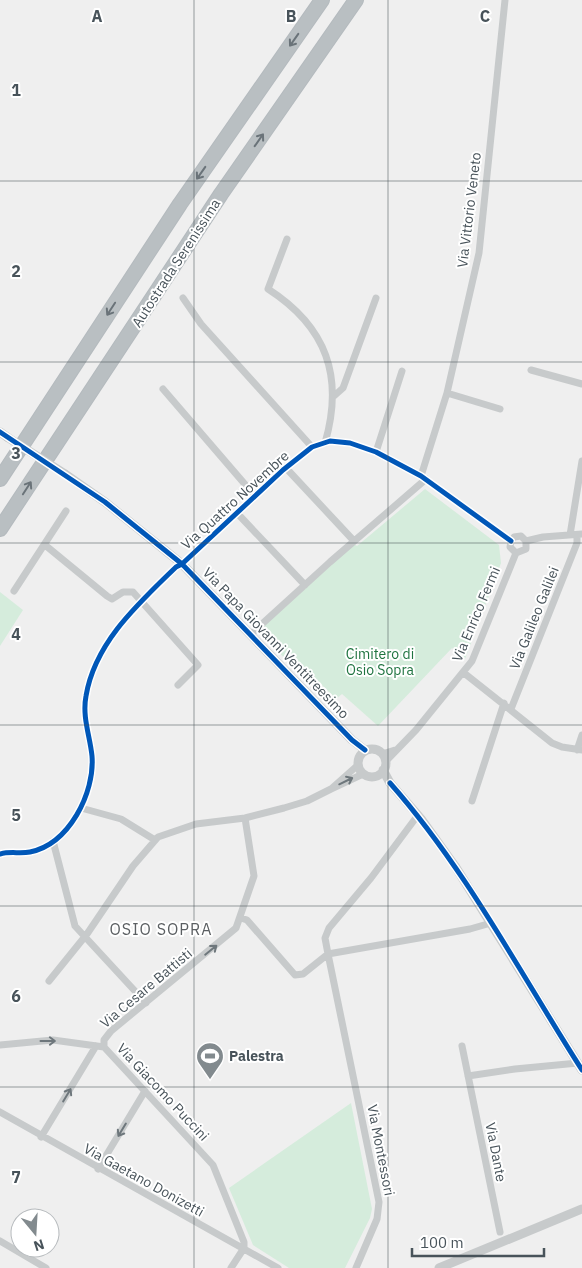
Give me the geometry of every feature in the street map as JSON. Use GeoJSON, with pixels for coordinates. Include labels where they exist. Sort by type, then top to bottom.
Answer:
{"type":"FeatureCollection","features":[{"type":"Feature","properties":{"kind":"highway","name":"Autostrada Serenissima"},"geometry":{"type":"LineString","coordinates":[[0,479],[180,204],[322,0]]}},
{"type":"Feature","properties":{"kind":"highway","name":"Autostrada Serenissima"},"geometry":{"type":"LineString","coordinates":[[0,529],[222,194],[356,0]]}},
{"type":"Feature","properties":{"kind":"street","name":"Via Vittorio Veneto"},"geometry":{"type":"LineString","coordinates":[[423,478],[447,393],[479,252],[505,0]]}},
{"type":"Feature","properties":{"kind":"street"},"geometry":{"type":"LineString","coordinates":[[287,240],[268,289],[295,311],[323,348],[331,371],[334,396],[332,418],[324,443]]}},
{"type":"Feature","properties":{"kind":"street"},"geometry":{"type":"LineString","coordinates":[[183,298],[202,324],[312,447]]}},
{"type":"Feature","properties":{"kind":"street"},"geometry":{"type":"LineString","coordinates":[[334,396],[343,388],[376,298]]}},
{"type":"Feature","properties":{"kind":"street"},"geometry":{"type":"LineString","coordinates":[[531,370],[582,384]]}},
{"type":"Feature","properties":{"kind":"street"},"geometry":{"type":"LineString","coordinates":[[376,452],[402,371]]}},
{"type":"Feature","properties":{"kind":"street"},"geometry":{"type":"LineString","coordinates":[[163,389],[255,496]]}},
{"type":"Feature","properties":{"kind":"street"},"geometry":{"type":"LineString","coordinates":[[447,393],[500,409]]}},
{"type":"Feature","properties":{"kind":"street","name":"Via Papa Giovanni Ventitreesimo"},"geometry":{"type":"LineString","coordinates":[[4,434],[65,474],[146,532],[182,564],[251,634],[362,752]]}},
{"type":"Feature","properties":{"kind":"street","name":"Via Quattro Novembre"},"geometry":{"type":"LineString","coordinates":[[53,841],[65,831],[80,808],[88,791],[92,758],[85,722],[86,696],[101,656],[117,628],[176,567],[182,564],[286,468],[312,447],[330,441],[350,443],[376,452],[423,478],[511,540]]}},
{"type":"Feature","properties":{"kind":"street","name":"Via Galileo Galilei"},"geometry":{"type":"LineString","coordinates":[[511,709],[577,543],[576,483],[582,461]]}},
{"type":"Feature","properties":{"kind":"street"},"geometry":{"type":"LineString","coordinates":[[286,468],[354,541]]}},
{"type":"Feature","properties":{"kind":"street"},"geometry":{"type":"LineString","coordinates":[[251,634],[423,478]]}},
{"type":"Feature","properties":{"kind":"street"},"geometry":{"type":"LineString","coordinates":[[14,591],[66,511]]}},
{"type":"Feature","properties":{"kind":"street"},"geometry":{"type":"LineString","coordinates":[[237,513],[305,585]]}},
{"type":"Feature","properties":{"kind":"street"},"geometry":{"type":"LineString","coordinates":[[526,541],[543,536],[576,534]]}},
{"type":"Feature","properties":{"kind":"street"},"geometry":{"type":"LineString","coordinates":[[521,536],[526,541],[526,549],[516,553],[510,547],[511,540],[521,536]]}},
{"type":"Feature","properties":{"kind":"street"},"geometry":{"type":"LineString","coordinates":[[45,545],[112,599],[128,591],[133,592],[198,665],[178,685]]}},
{"type":"Feature","properties":{"kind":"street","name":"Via Enrico Fermi"},"geometry":{"type":"LineString","coordinates":[[382,765],[416,730],[472,661],[516,553]]}},
{"type":"Feature","properties":{"kind":"street"},"geometry":{"type":"LineString","coordinates":[[464,673],[552,743],[580,750],[582,735]]}},
{"type":"Feature","properties":{"kind":"street"},"geometry":{"type":"LineString","coordinates":[[472,801],[504,703]]}},
{"type":"Feature","properties":{"kind":"street"},"geometry":{"type":"LineString","coordinates":[[360,770],[362,752],[372,748],[390,782],[418,815],[455,866],[580,1066],[520,1068],[468,1076]]}},
{"type":"Feature","properties":{"kind":"street"},"geometry":{"type":"LineString","coordinates":[[360,770],[370,777],[382,765]]}},
{"type":"Feature","properties":{"kind":"street"},"geometry":{"type":"LineString","coordinates":[[49,981],[84,937],[133,866],[155,840],[196,824],[245,818],[307,801],[331,789],[360,770]]}},
{"type":"Feature","properties":{"kind":"street"},"geometry":{"type":"LineString","coordinates":[[80,808],[121,819],[155,840]]}},
{"type":"Feature","properties":{"kind":"street","name":"Via Montessori"},"geometry":{"type":"LineString","coordinates":[[356,1268],[377,1219],[379,1202],[325,938],[328,930],[371,878],[418,815]]}},
{"type":"Feature","properties":{"kind":"street","name":"Via Cesare Battisti"},"geometry":{"type":"LineString","coordinates":[[41,1136],[111,1031],[230,934],[241,918],[254,876],[245,818]]}},
{"type":"Feature","properties":{"kind":"street"},"geometry":{"type":"LineString","coordinates":[[1,853],[31,852],[53,841],[62,870],[71,918],[75,926],[146,1003]]}},
{"type":"Feature","properties":{"kind":"street"},"geometry":{"type":"LineString","coordinates":[[241,918],[247,920],[295,974],[303,974],[328,954],[470,929],[491,922]]}},
{"type":"Feature","properties":{"kind":"street","name":"Via Giacomo Puccini"},"geometry":{"type":"LineString","coordinates":[[0,1045],[53,1040],[100,1047],[145,1091],[213,1164],[243,1238],[243,1250]]}},
{"type":"Feature","properties":{"kind":"street","name":"Via Dante"},"geometry":{"type":"LineString","coordinates":[[462,1046],[500,1232]]}},
{"type":"Feature","properties":{"kind":"street"},"geometry":{"type":"LineString","coordinates":[[98,1169],[145,1091]]}},
{"type":"Feature","properties":{"kind":"street","name":"Via Gaetano Donizetti"},"geometry":{"type":"LineString","coordinates":[[0,1112],[98,1169],[278,1268]]}},
{"type":"Feature","properties":{"kind":"street"},"geometry":{"type":"LineString","coordinates":[[439,1268],[582,1210]]}},
{"type":"Feature","properties":{"kind":"street"},"geometry":{"type":"LineString","coordinates":[[0,1241],[46,1268]]}},
{"type":"Feature","properties":{"kind":"street"},"geometry":{"type":"LineString","coordinates":[[232,1268],[243,1250]]}},
{"type":"Feature","properties":{"kind":"green space","name":"Cimitero di Osio Sopra"},"geometry":{"type":"Polygon","coordinates":[[[425,489],[499,545],[501,563],[465,659],[452,648],[378,726],[342,694],[336,699],[310,673],[304,678],[258,631],[354,544],[357,546],[425,489]]]}},
{"type":"Feature","properties":{"kind":"green space"},"geometry":{"type":"Polygon","coordinates":[[[0,592],[23,610],[0,646],[0,592]]]}},
{"type":"Feature","properties":{"kind":"green space"},"geometry":{"type":"Polygon","coordinates":[[[351,1103],[372,1209],[370,1218],[345,1268],[289,1268],[253,1245],[229,1188],[351,1103]]]}},
{"type":"Feature","properties":{"kind":"cycle path"},"geometry":{"type":"LineString","coordinates":[[0,432],[105,502],[182,564],[352,740],[365,750]]}},
{"type":"Feature","properties":{"kind":"cycle path"},"geometry":{"type":"LineString","coordinates":[[0,854],[30,852],[44,847],[57,839],[77,815],[84,801],[92,770],[92,756],[85,711],[86,696],[91,676],[99,658],[120,625],[176,567],[182,564],[283,470],[312,447],[330,441],[350,443],[376,452],[421,476],[511,541]]}},
{"type":"Feature","properties":{"kind":"cycle path"},"geometry":{"type":"LineString","coordinates":[[390,783],[418,816],[468,886],[582,1070]]}},
{"type":"Feature","properties":{"kind":"place","name":"Palestra"},"geometry":{"type":"Point","coordinates":[210,1080]}},
{"type":"Feature","properties":{"kind":"district","name":"OSIO SOPRA"},"geometry":{"type":"Point","coordinates":[161,929]}}]}
